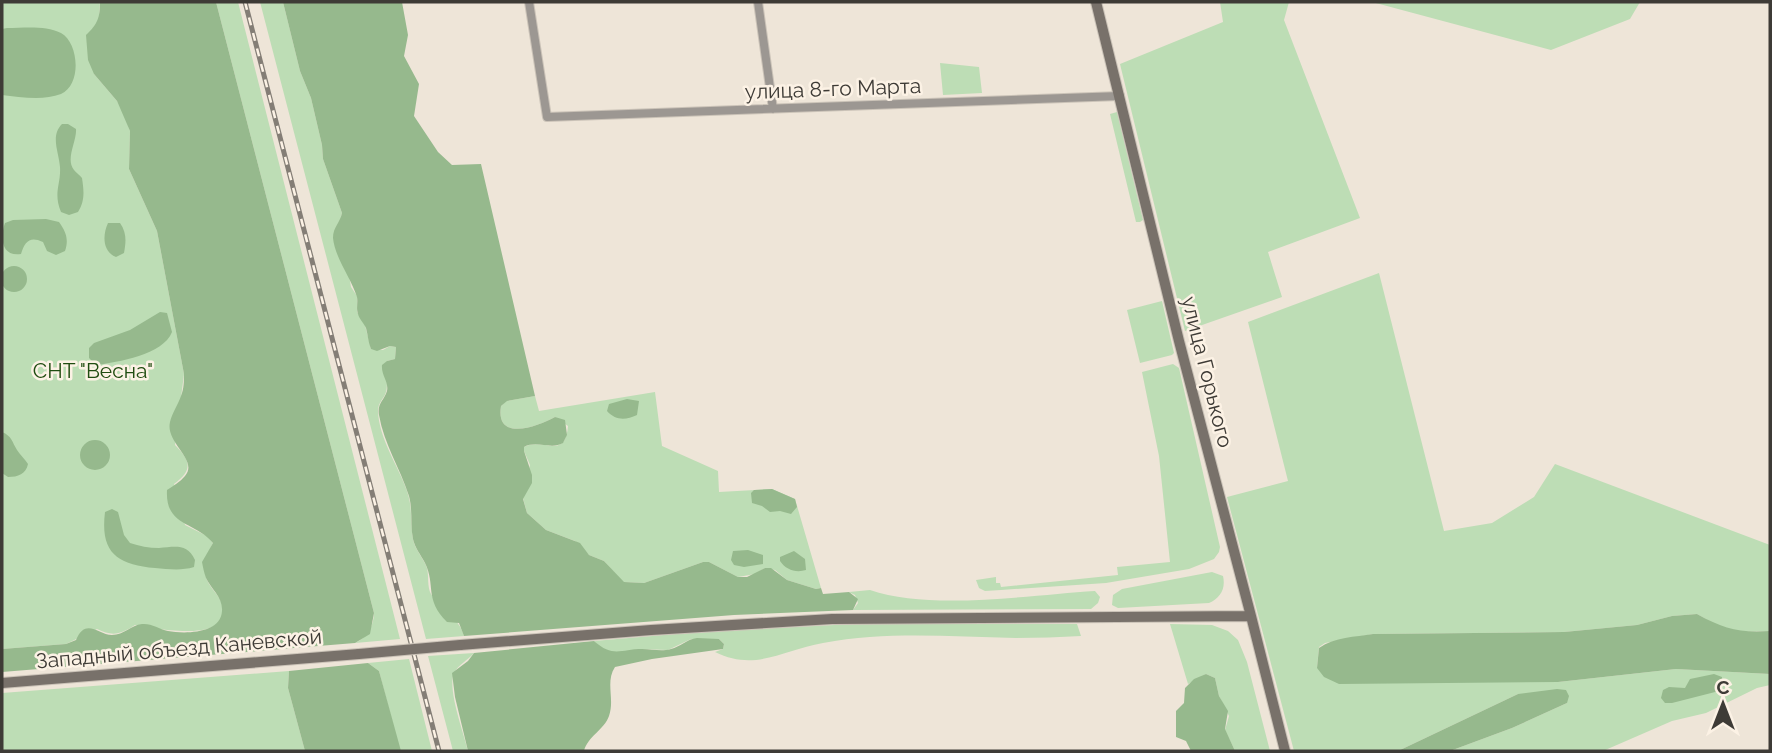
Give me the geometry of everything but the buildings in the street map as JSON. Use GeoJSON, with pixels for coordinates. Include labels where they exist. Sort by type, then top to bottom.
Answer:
{"type":"FeatureCollection","features":[{"type":"Feature","properties":{"kind":"main road","name":"улица Горького"},"geometry":{"type":"LineString","coordinates":[[1096,2],[1179,341],[1285,751]]}},
{"type":"Feature","properties":{"kind":"main road","name":"Западный объезд Каневской"},"geometry":{"type":"LineString","coordinates":[[2,683],[664,629],[832,619],[1251,616]]}},
{"type":"Feature","properties":{"kind":"street","name":"улица 8-го Марта"},"geometry":{"type":"LineString","coordinates":[[529,2],[547,117],[1120,96]]}},
{"type":"Feature","properties":{"kind":"street"},"geometry":{"type":"LineString","coordinates":[[758,2],[773,109]]}},
{"type":"Feature","properties":{"kind":"green space","name":"СНТ \"Весна\""},"geometry":{"type":"Polygon","coordinates":[[[2,2],[100,2],[94,74],[117,101],[130,131],[129,169],[157,231],[184,374],[175,445],[188,465],[187,470],[174,484],[185,525],[207,536],[213,543],[209,551],[206,576],[222,604],[222,617],[216,625],[204,629],[189,631],[135,625],[117,633],[97,629],[66,644],[2,649],[2,2]]]}},
{"type":"Feature","properties":{"kind":"green space"},"geometry":{"type":"Polygon","coordinates":[[[100,2],[216,2],[374,613],[370,634],[355,643],[2,672],[2,649],[66,644],[76,640],[80,633],[88,628],[112,635],[142,624],[175,632],[201,631],[215,624],[222,611],[219,597],[206,578],[202,562],[213,543],[176,517],[168,502],[167,490],[183,478],[188,470],[185,457],[170,430],[171,419],[183,391],[184,374],[157,231],[129,169],[130,131],[117,101],[94,74],[88,60],[86,35],[98,20],[100,2]]]}},
{"type":"Feature","properties":{"kind":"green space"},"geometry":{"type":"Polygon","coordinates":[[[216,2],[238,2],[400,639],[355,643],[369,631],[374,613],[216,2]]]}},
{"type":"Feature","properties":{"kind":"green space"},"geometry":{"type":"Polygon","coordinates":[[[260,2],[283,2],[300,71],[311,98],[323,159],[342,213],[340,221],[344,266],[357,296],[357,312],[365,325],[371,349],[396,347],[395,359],[387,361],[387,390],[378,408],[379,421],[385,442],[407,491],[413,539],[427,568],[430,591],[454,618],[464,636],[426,639],[260,2]]]}},
{"type":"Feature","properties":{"kind":"green space"},"geometry":{"type":"Polygon","coordinates":[[[283,2],[402,2],[408,35],[404,56],[419,84],[414,116],[438,152],[452,165],[481,164],[535,396],[507,401],[501,406],[501,417],[504,424],[519,429],[538,425],[555,417],[565,420],[567,435],[563,443],[558,445],[534,444],[524,447],[532,475],[532,483],[523,499],[527,513],[546,530],[580,543],[589,555],[604,561],[624,582],[644,583],[703,562],[709,562],[738,577],[747,577],[765,568],[771,568],[787,580],[816,589],[821,588],[823,594],[849,592],[858,599],[853,610],[734,615],[464,636],[459,623],[447,622],[435,606],[428,571],[412,534],[409,496],[379,415],[387,388],[382,365],[395,359],[396,347],[390,346],[377,351],[371,349],[366,328],[359,318],[357,297],[334,245],[333,234],[342,213],[323,159],[311,98],[300,71],[283,2]]]}},
{"type":"Feature","properties":{"kind":"green space"},"geometry":{"type":"Polygon","coordinates":[[[1220,2],[1289,2],[1284,20],[1360,218],[1268,252],[1282,297],[1185,331],[1120,64],[1223,22],[1220,2]]]}},
{"type":"Feature","properties":{"kind":"green space"},"geometry":{"type":"Polygon","coordinates":[[[1372,2],[1640,2],[1630,19],[1551,50],[1372,2]]]}},
{"type":"Feature","properties":{"kind":"green space"},"geometry":{"type":"Polygon","coordinates":[[[2,29],[48,29],[67,38],[72,45],[76,64],[68,89],[61,94],[47,97],[2,95],[2,29]]]}},
{"type":"Feature","properties":{"kind":"green space"},"geometry":{"type":"Polygon","coordinates":[[[940,63],[979,67],[982,93],[943,95],[940,63]]]}},
{"type":"Feature","properties":{"kind":"green space"},"geometry":{"type":"Polygon","coordinates":[[[1117,112],[1143,220],[1140,222],[1136,222],[1110,114],[1117,112]]]}},
{"type":"Feature","properties":{"kind":"green space"},"geometry":{"type":"Polygon","coordinates":[[[62,124],[76,129],[71,161],[74,170],[82,178],[83,187],[83,200],[78,212],[69,215],[61,212],[57,194],[60,167],[56,134],[62,124]]]}},
{"type":"Feature","properties":{"kind":"green space"},"geometry":{"type":"Polygon","coordinates":[[[46,219],[59,222],[65,232],[65,251],[56,255],[47,251],[43,242],[35,240],[26,243],[21,254],[14,254],[6,249],[3,240],[5,223],[13,220],[46,219]]]}},
{"type":"Feature","properties":{"kind":"green space"},"geometry":{"type":"Polygon","coordinates":[[[108,223],[120,223],[125,234],[124,253],[116,257],[108,251],[105,243],[108,223]]]}},
{"type":"Feature","properties":{"kind":"green space"},"geometry":{"type":"Polygon","coordinates":[[[14,266],[23,270],[27,279],[23,288],[14,292],[5,288],[1,279],[5,270],[14,266]]]}},
{"type":"Feature","properties":{"kind":"green space"},"geometry":{"type":"Polygon","coordinates":[[[1379,273],[1444,531],[1492,523],[1534,497],[1555,464],[1770,545],[1770,631],[1737,632],[1718,626],[1697,614],[1672,616],[1637,625],[1564,632],[1373,634],[1325,643],[1319,647],[1317,668],[1558,682],[1676,669],[1770,674],[1770,685],[1757,688],[1706,713],[1672,721],[1603,751],[1450,751],[1512,728],[1567,703],[1518,694],[1398,751],[1294,751],[1227,497],[1288,481],[1248,322],[1379,273]]]}},
{"type":"Feature","properties":{"kind":"green space"},"geometry":{"type":"Polygon","coordinates":[[[1162,301],[1174,353],[1140,363],[1127,310],[1162,301]]]}},
{"type":"Feature","properties":{"kind":"green space"},"geometry":{"type":"Polygon","coordinates":[[[160,312],[167,313],[172,332],[167,340],[150,352],[96,365],[89,358],[89,348],[94,343],[130,330],[160,312]]]}},
{"type":"Feature","properties":{"kind":"green space"},"geometry":{"type":"Polygon","coordinates":[[[1173,364],[1179,368],[1220,547],[1214,559],[1189,569],[1106,583],[985,591],[979,588],[976,580],[996,577],[996,583],[1000,583],[1001,587],[1118,575],[1117,567],[1170,562],[1159,456],[1142,372],[1173,364]]]}},
{"type":"Feature","properties":{"kind":"green space"},"geometry":{"type":"Polygon","coordinates":[[[655,392],[662,446],[718,471],[719,492],[772,489],[795,499],[821,588],[816,589],[787,580],[775,570],[765,568],[755,574],[738,577],[709,562],[644,583],[623,582],[604,561],[589,555],[575,541],[546,530],[527,513],[523,498],[530,465],[524,447],[563,443],[568,426],[555,417],[538,425],[511,428],[504,424],[501,417],[501,406],[506,401],[535,396],[539,411],[655,392]]]}},
{"type":"Feature","properties":{"kind":"green space"},"geometry":{"type":"Polygon","coordinates":[[[627,399],[639,401],[637,415],[621,419],[607,411],[609,404],[627,399]]]}},
{"type":"Feature","properties":{"kind":"green space"},"geometry":{"type":"Polygon","coordinates":[[[2,432],[10,437],[28,464],[18,476],[8,477],[2,473],[2,432]]]}},
{"type":"Feature","properties":{"kind":"green space"},"geometry":{"type":"Polygon","coordinates":[[[95,440],[106,444],[110,455],[106,466],[95,470],[84,466],[80,455],[84,444],[95,440]]]}},
{"type":"Feature","properties":{"kind":"green space"},"geometry":{"type":"Polygon","coordinates":[[[772,489],[795,499],[797,507],[791,514],[770,512],[752,503],[751,493],[754,490],[772,489]]]}},
{"type":"Feature","properties":{"kind":"green space"},"geometry":{"type":"Polygon","coordinates":[[[112,509],[118,512],[124,535],[130,543],[152,548],[184,548],[195,560],[194,567],[155,568],[121,559],[114,554],[105,537],[105,512],[112,509]]]}},
{"type":"Feature","properties":{"kind":"green space"},"geometry":{"type":"Polygon","coordinates":[[[748,550],[763,555],[763,564],[744,567],[734,565],[731,560],[733,551],[748,550]]]}},
{"type":"Feature","properties":{"kind":"green space"},"geometry":{"type":"Polygon","coordinates":[[[794,551],[805,559],[806,570],[792,570],[780,561],[780,557],[794,551]]]}},
{"type":"Feature","properties":{"kind":"green space"},"geometry":{"type":"Polygon","coordinates":[[[1212,572],[1223,576],[1224,585],[1219,596],[1209,603],[1118,608],[1112,605],[1113,595],[1122,589],[1212,572]]]}},
{"type":"Feature","properties":{"kind":"green space"},"geometry":{"type":"Polygon","coordinates":[[[870,590],[921,600],[950,601],[1095,591],[1100,597],[1091,609],[853,610],[858,603],[855,595],[849,592],[870,590]]]}},
{"type":"Feature","properties":{"kind":"green space"},"geometry":{"type":"Polygon","coordinates":[[[1697,614],[1732,629],[1770,631],[1770,674],[1676,669],[1558,682],[1339,684],[1324,677],[1317,668],[1319,648],[1332,642],[1373,634],[1564,632],[1637,625],[1672,616],[1697,614]]]}},
{"type":"Feature","properties":{"kind":"green space"},"geometry":{"type":"Polygon","coordinates":[[[854,624],[1077,624],[1081,636],[871,637],[823,643],[756,660],[729,658],[715,652],[723,649],[724,644],[719,639],[691,639],[668,650],[638,649],[627,652],[602,649],[594,641],[699,632],[854,624]]]}},
{"type":"Feature","properties":{"kind":"green space"},"geometry":{"type":"Polygon","coordinates":[[[1170,624],[1212,625],[1228,631],[1238,640],[1247,662],[1270,751],[1235,751],[1225,730],[1229,716],[1219,696],[1215,678],[1206,674],[1188,684],[1170,624]]]}},
{"type":"Feature","properties":{"kind":"green space"},"geometry":{"type":"Polygon","coordinates":[[[697,638],[719,639],[724,644],[723,649],[615,667],[611,679],[609,716],[584,751],[468,751],[452,673],[474,653],[594,641],[612,651],[664,650],[697,638]]]}},
{"type":"Feature","properties":{"kind":"green space"},"geometry":{"type":"Polygon","coordinates":[[[474,653],[456,670],[452,680],[454,700],[468,751],[453,751],[428,656],[474,653]]]}},
{"type":"Feature","properties":{"kind":"green space"},"geometry":{"type":"Polygon","coordinates":[[[409,659],[432,751],[400,751],[379,671],[368,663],[409,659]]]}},
{"type":"Feature","properties":{"kind":"green space"},"geometry":{"type":"Polygon","coordinates":[[[368,663],[379,671],[401,751],[305,751],[288,688],[289,671],[368,663]]]}},
{"type":"Feature","properties":{"kind":"green space"},"geometry":{"type":"Polygon","coordinates":[[[289,671],[288,688],[305,751],[2,751],[2,693],[289,671]]]}},
{"type":"Feature","properties":{"kind":"green space"},"geometry":{"type":"Polygon","coordinates":[[[1206,674],[1215,678],[1219,696],[1228,711],[1225,729],[1235,751],[1191,751],[1186,741],[1176,737],[1176,711],[1184,703],[1185,688],[1194,679],[1206,674]]]}},
{"type":"Feature","properties":{"kind":"green space"},"geometry":{"type":"Polygon","coordinates":[[[1714,674],[1722,677],[1719,691],[1672,703],[1665,703],[1661,698],[1663,690],[1669,687],[1685,688],[1690,679],[1714,674]]]}},
{"type":"Feature","properties":{"kind":"green space"},"geometry":{"type":"Polygon","coordinates":[[[1566,690],[1569,696],[1567,703],[1512,728],[1450,751],[1398,751],[1518,694],[1566,690]]]}},
{"type":"Feature","properties":{"kind":"railway"},"geometry":{"type":"LineString","coordinates":[[245,2],[439,751]]}}]}
